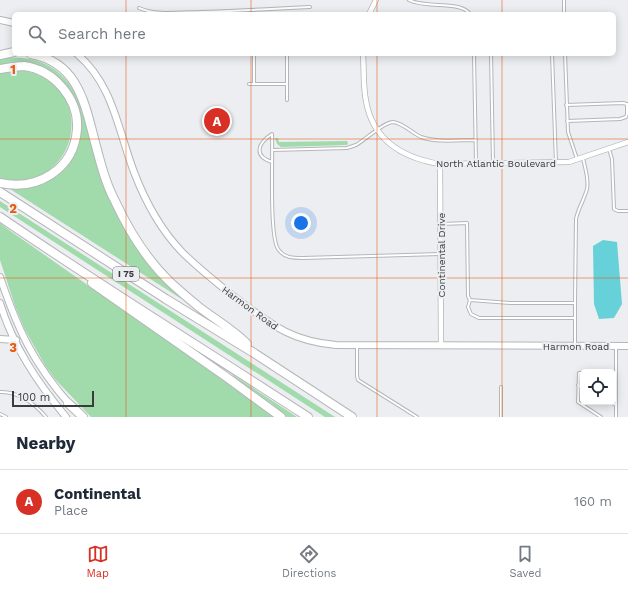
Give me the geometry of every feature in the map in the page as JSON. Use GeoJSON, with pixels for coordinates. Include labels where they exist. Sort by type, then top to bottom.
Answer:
{"type":"FeatureCollection","features":[{"type":"Feature","properties":{"kind":"highway"},"geometry":{"type":"LineString","coordinates":[[0,55],[12,52]]}},
{"type":"Feature","properties":{"kind":"highway"},"geometry":{"type":"LineString","coordinates":[[40,56],[51,60],[68,72],[78,86],[86,108],[105,177],[114,200],[128,226],[156,267],[181,293],[244,341],[254,353]]}},
{"type":"Feature","properties":{"kind":"highway"},"geometry":{"type":"LineString","coordinates":[[0,69],[25,66],[49,75],[68,94],[75,111],[77,129],[68,158],[52,175],[41,181],[29,184],[21,185],[0,183]]}},
{"type":"Feature","properties":{"kind":"highway","name":"I 75"},"geometry":{"type":"LineString","coordinates":[[0,192],[352,417]]}},
{"type":"Feature","properties":{"kind":"highway","name":"I 75"},"geometry":{"type":"LineString","coordinates":[[0,217],[71,265],[308,417]]}},
{"type":"Feature","properties":{"kind":"highway"},"geometry":{"type":"LineString","coordinates":[[71,265],[96,286],[281,417]]}},
{"type":"Feature","properties":{"kind":"highway"},"geometry":{"type":"LineString","coordinates":[[68,403],[82,417]]}},
{"type":"Feature","properties":{"kind":"street"},"geometry":{"type":"LineString","coordinates":[[370,12],[376,0]]}},
{"type":"Feature","properties":{"kind":"street"},"geometry":{"type":"LineString","coordinates":[[0,20],[12,23]]}},
{"type":"Feature","properties":{"kind":"street","name":"Harmon Road"},"geometry":{"type":"LineString","coordinates":[[79,56],[105,88],[133,170],[145,199],[159,223],[181,251],[205,274],[271,325],[305,340],[322,344],[356,346],[628,346]]}},
{"type":"Feature","properties":{"kind":"street","name":"North Atlantic Boulevard"},"geometry":{"type":"LineString","coordinates":[[363,56],[366,100],[369,113],[377,130],[391,145],[406,155],[422,161],[440,164],[556,163],[578,160],[628,142]]}},
{"type":"Feature","properties":{"kind":"street","name":"Continental Drive"},"geometry":{"type":"LineString","coordinates":[[440,164],[441,346]]}},
{"type":"Feature","properties":{"kind":"street"},"geometry":{"type":"LineString","coordinates":[[0,277],[24,339],[44,372],[68,403]]}},
{"type":"Feature","properties":{"kind":"street"},"geometry":{"type":"LineString","coordinates":[[0,303],[14,340],[34,375],[66,417]]}},
{"type":"Feature","properties":{"kind":"street"},"geometry":{"type":"LineString","coordinates":[[0,340],[24,339]]}},
{"type":"Feature","properties":{"kind":"lane"},"geometry":{"type":"LineString","coordinates":[[409,0],[416,3],[456,4],[466,8],[469,12]]}},
{"type":"Feature","properties":{"kind":"lane"},"geometry":{"type":"LineString","coordinates":[[564,0],[564,12]]}},
{"type":"Feature","properties":{"kind":"lane"},"geometry":{"type":"LineString","coordinates":[[195,12],[310,7]]}},
{"type":"Feature","properties":{"kind":"lane"},"geometry":{"type":"LineString","coordinates":[[139,8],[148,12]]}},
{"type":"Feature","properties":{"kind":"lane"},"geometry":{"type":"LineString","coordinates":[[254,56],[254,84]]}},
{"type":"Feature","properties":{"kind":"lane"},"geometry":{"type":"LineString","coordinates":[[287,56],[287,100]]}},
{"type":"Feature","properties":{"kind":"lane"},"geometry":{"type":"LineString","coordinates":[[474,56],[476,164]]}},
{"type":"Feature","properties":{"kind":"lane"},"geometry":{"type":"LineString","coordinates":[[490,56],[493,164]]}},
{"type":"Feature","properties":{"kind":"lane"},"geometry":{"type":"LineString","coordinates":[[552,56],[556,163]]}},
{"type":"Feature","properties":{"kind":"lane"},"geometry":{"type":"LineString","coordinates":[[565,56],[568,132],[578,160]]}},
{"type":"Feature","properties":{"kind":"lane"},"geometry":{"type":"LineString","coordinates":[[249,84],[287,84]]}},
{"type":"Feature","properties":{"kind":"lane"},"geometry":{"type":"LineString","coordinates":[[566,104],[627,104],[626,117],[620,119],[567,121]]}},
{"type":"Feature","properties":{"kind":"lane"},"geometry":{"type":"LineString","coordinates":[[272,150],[347,148],[356,145],[377,130],[393,122],[420,137],[429,139],[476,140]]}},
{"type":"Feature","properties":{"kind":"lane"},"geometry":{"type":"LineString","coordinates":[[272,162],[264,160],[260,155],[261,143],[265,138],[272,134],[273,227],[277,248],[283,254],[291,258],[441,254]]}},
{"type":"Feature","properties":{"kind":"lane"},"geometry":{"type":"LineString","coordinates":[[609,149],[612,159],[614,209],[618,211],[628,211]]}},
{"type":"Feature","properties":{"kind":"lane"},"geometry":{"type":"LineString","coordinates":[[575,346],[576,219],[588,180],[583,158]]}},
{"type":"Feature","properties":{"kind":"lane"},"geometry":{"type":"LineString","coordinates":[[441,224],[467,223],[468,296],[470,300],[468,307],[471,314],[479,318],[575,318]]}},
{"type":"Feature","properties":{"kind":"lane"},"geometry":{"type":"LineString","coordinates":[[470,300],[510,302],[575,302]]}},
{"type":"Feature","properties":{"kind":"lane"},"geometry":{"type":"LineString","coordinates":[[356,346],[358,380],[417,417]]}},
{"type":"Feature","properties":{"kind":"lane"},"geometry":{"type":"LineString","coordinates":[[615,369],[616,346]]}},
{"type":"Feature","properties":{"kind":"lane"},"geometry":{"type":"LineString","coordinates":[[580,372],[578,402],[601,417]]}},
{"type":"Feature","properties":{"kind":"lane"},"geometry":{"type":"LineString","coordinates":[[501,387],[501,417]]}},
{"type":"Feature","properties":{"kind":"lane"},"geometry":{"type":"LineString","coordinates":[[0,392],[8,392],[25,398],[46,417]]}},
{"type":"Feature","properties":{"kind":"lane"},"geometry":{"type":"LineString","coordinates":[[616,405],[616,417]]}},
{"type":"Feature","properties":{"kind":"lane"},"geometry":{"type":"LineString","coordinates":[[0,414],[6,417]]}},
{"type":"Feature","properties":{"kind":"green space"},"geometry":{"type":"Polygon","coordinates":[[[7,58],[29,59],[49,66],[60,74],[69,84],[82,108],[100,174],[116,212],[137,246],[181,297],[180,298],[10,189],[34,185],[75,149],[71,93],[21,62],[0,65],[0,60],[7,58]]]}},
{"type":"Feature","properties":{"kind":"green space"},"geometry":{"type":"Polygon","coordinates":[[[17,70],[44,77],[62,93],[70,113],[71,134],[63,154],[49,171],[27,179],[0,178],[0,73],[17,70]]]}},
{"type":"Feature","properties":{"kind":"green space"},"geometry":{"type":"Polygon","coordinates":[[[275,138],[278,138],[279,142],[347,141],[348,143],[347,145],[281,147],[277,144],[275,138]]]}},
{"type":"Feature","properties":{"kind":"green space"},"geometry":{"type":"Polygon","coordinates":[[[0,201],[335,417],[325,417],[0,207],[0,201]]]}},
{"type":"Feature","properties":{"kind":"green space"},"geometry":{"type":"Polygon","coordinates":[[[0,223],[276,417],[91,417],[55,379],[46,367],[25,330],[15,306],[0,260],[0,223]]]}},
{"type":"Feature","properties":{"kind":"green space"},"geometry":{"type":"Polygon","coordinates":[[[233,375],[297,417],[287,417],[272,404],[232,376],[233,375]]]}},
{"type":"Feature","properties":{"kind":"water"},"geometry":{"type":"Polygon","coordinates":[[[603,240],[617,242],[622,304],[614,318],[599,319],[594,304],[593,246],[603,240]]]}},
{"type":"Feature","properties":{"kind":"place","name":"Continental"},"geometry":{"type":"Point","coordinates":[217,121]}}]}
